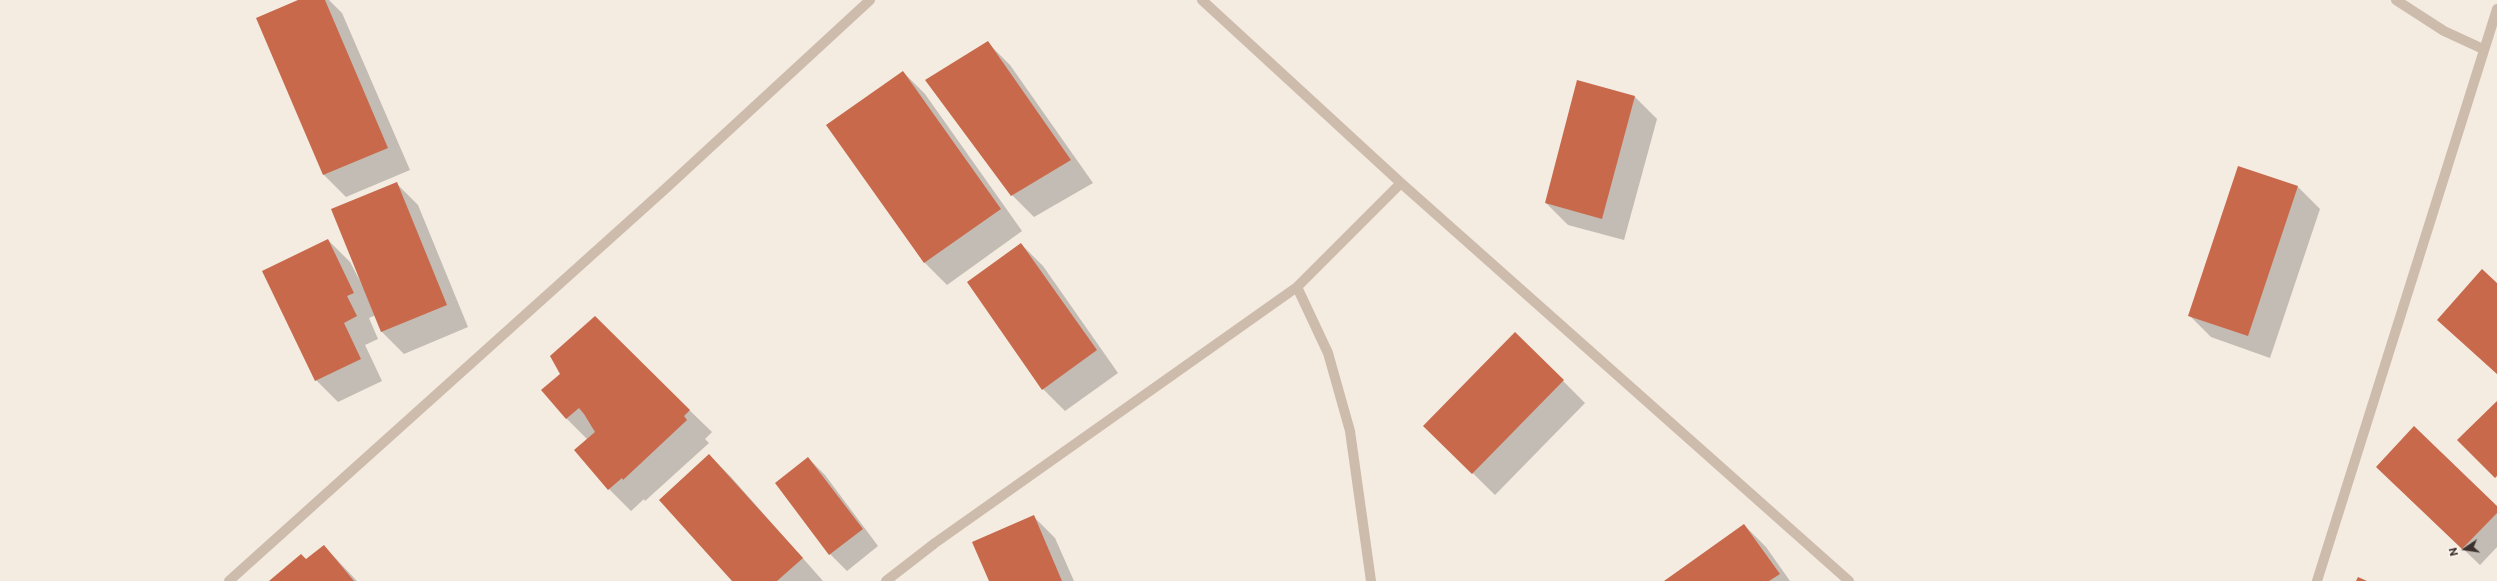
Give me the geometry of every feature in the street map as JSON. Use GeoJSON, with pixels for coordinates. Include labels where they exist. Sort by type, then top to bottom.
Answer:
{"type":"FeatureCollection","features":[{"type":"Feature","properties":{"kind":"street"},"geometry":{"type":"LineString","coordinates":[[229,581],[658,195],[870,0]]}},
{"type":"Feature","properties":{"kind":"street"},"geometry":{"type":"LineString","coordinates":[[1202,0],[1401,183],[1849,581]]}},
{"type":"Feature","properties":{"kind":"street"},"geometry":{"type":"LineString","coordinates":[[2396,0],[2444,32],[2483,49]]}},
{"type":"Feature","properties":{"kind":"street"},"geometry":{"type":"LineString","coordinates":[[2317,581],[2483,49],[2497,10]]}},
{"type":"Feature","properties":{"kind":"street"},"geometry":{"type":"LineString","coordinates":[[886,581],[935,543],[1297,287],[1401,183]]}},
{"type":"Feature","properties":{"kind":"street"},"geometry":{"type":"LineString","coordinates":[[1297,287],[1328,353],[1350,431],[1371,581]]}},
{"type":"Feature","properties":{"kind":"building"},"geometry":{"type":"Polygon","coordinates":[[[298,0],[325,0],[388,148],[323,175],[256,18],[298,0]]]}},
{"type":"Feature","properties":{"kind":"building"},"geometry":{"type":"Polygon","coordinates":[[[988,41],[1071,160],[1011,196],[925,80],[988,41]]]}},
{"type":"Feature","properties":{"kind":"building"},"geometry":{"type":"Polygon","coordinates":[[[903,71],[1001,209],[924,263],[826,125],[903,71]]]}},
{"type":"Feature","properties":{"kind":"building"},"geometry":{"type":"Polygon","coordinates":[[[1577,80],[1635,96],[1602,219],[1545,203],[1577,80]]]}},
{"type":"Feature","properties":{"kind":"building"},"geometry":{"type":"Polygon","coordinates":[[[2238,166],[2298,186],[2248,336],[2188,316],[2238,166]]]}},
{"type":"Feature","properties":{"kind":"building"},"geometry":{"type":"Polygon","coordinates":[[[397,182],[447,305],[381,332],[331,209],[397,182]]]}},
{"type":"Feature","properties":{"kind":"building"},"geometry":{"type":"Polygon","coordinates":[[[328,239],[354,293],[347,296],[357,316],[344,323],[361,359],[315,381],[262,271],[328,239]]]}},
{"type":"Feature","properties":{"kind":"building"},"geometry":{"type":"Polygon","coordinates":[[[1021,243],[1097,350],[1042,390],[967,282],[1021,243]]]}},
{"type":"Feature","properties":{"kind":"building"},"geometry":{"type":"Polygon","coordinates":[[[2482,269],[2497,283],[2497,374],[2437,320],[2482,269]]]}},
{"type":"Feature","properties":{"kind":"building"},"geometry":{"type":"Polygon","coordinates":[[[595,316],[690,410],[684,416],[687,420],[623,480],[622,478],[608,490],[574,450],[595,432],[584,414],[579,408],[566,419],[541,390],[560,374],[550,356],[595,316]]]}},
{"type":"Feature","properties":{"kind":"building"},"geometry":{"type":"Polygon","coordinates":[[[1515,332],[1564,380],[1472,474],[1423,426],[1515,332]]]}},
{"type":"Feature","properties":{"kind":"building"},"geometry":{"type":"Polygon","coordinates":[[[2497,401],[2497,476],[2495,478],[2457,440],[2497,401]]]}},
{"type":"Feature","properties":{"kind":"building"},"geometry":{"type":"Polygon","coordinates":[[[2414,426],[2497,506],[2497,513],[2462,549],[2376,467],[2414,426]]]}},
{"type":"Feature","properties":{"kind":"building"},"geometry":{"type":"Polygon","coordinates":[[[709,454],[803,558],[777,581],[732,581],[659,500],[709,454]]]}},
{"type":"Feature","properties":{"kind":"building"},"geometry":{"type":"Polygon","coordinates":[[[808,457],[863,529],[829,555],[775,483],[808,457]]]}},
{"type":"Feature","properties":{"kind":"building"},"geometry":{"type":"Polygon","coordinates":[[[1034,515],[1062,581],[989,581],[972,542],[1034,515]]]}},
{"type":"Feature","properties":{"kind":"building"},"geometry":{"type":"Polygon","coordinates":[[[1744,524],[1780,574],[1769,581],[1664,581],[1744,524]]]}},
{"type":"Feature","properties":{"kind":"building"},"geometry":{"type":"Polygon","coordinates":[[[324,545],[354,581],[269,581],[301,554],[306,559],[324,545]]]}},
{"type":"Feature","properties":{"kind":"building"},"geometry":{"type":"Polygon","coordinates":[[[2358,577],[2367,581],[2356,581],[2358,577]]]}}]}
